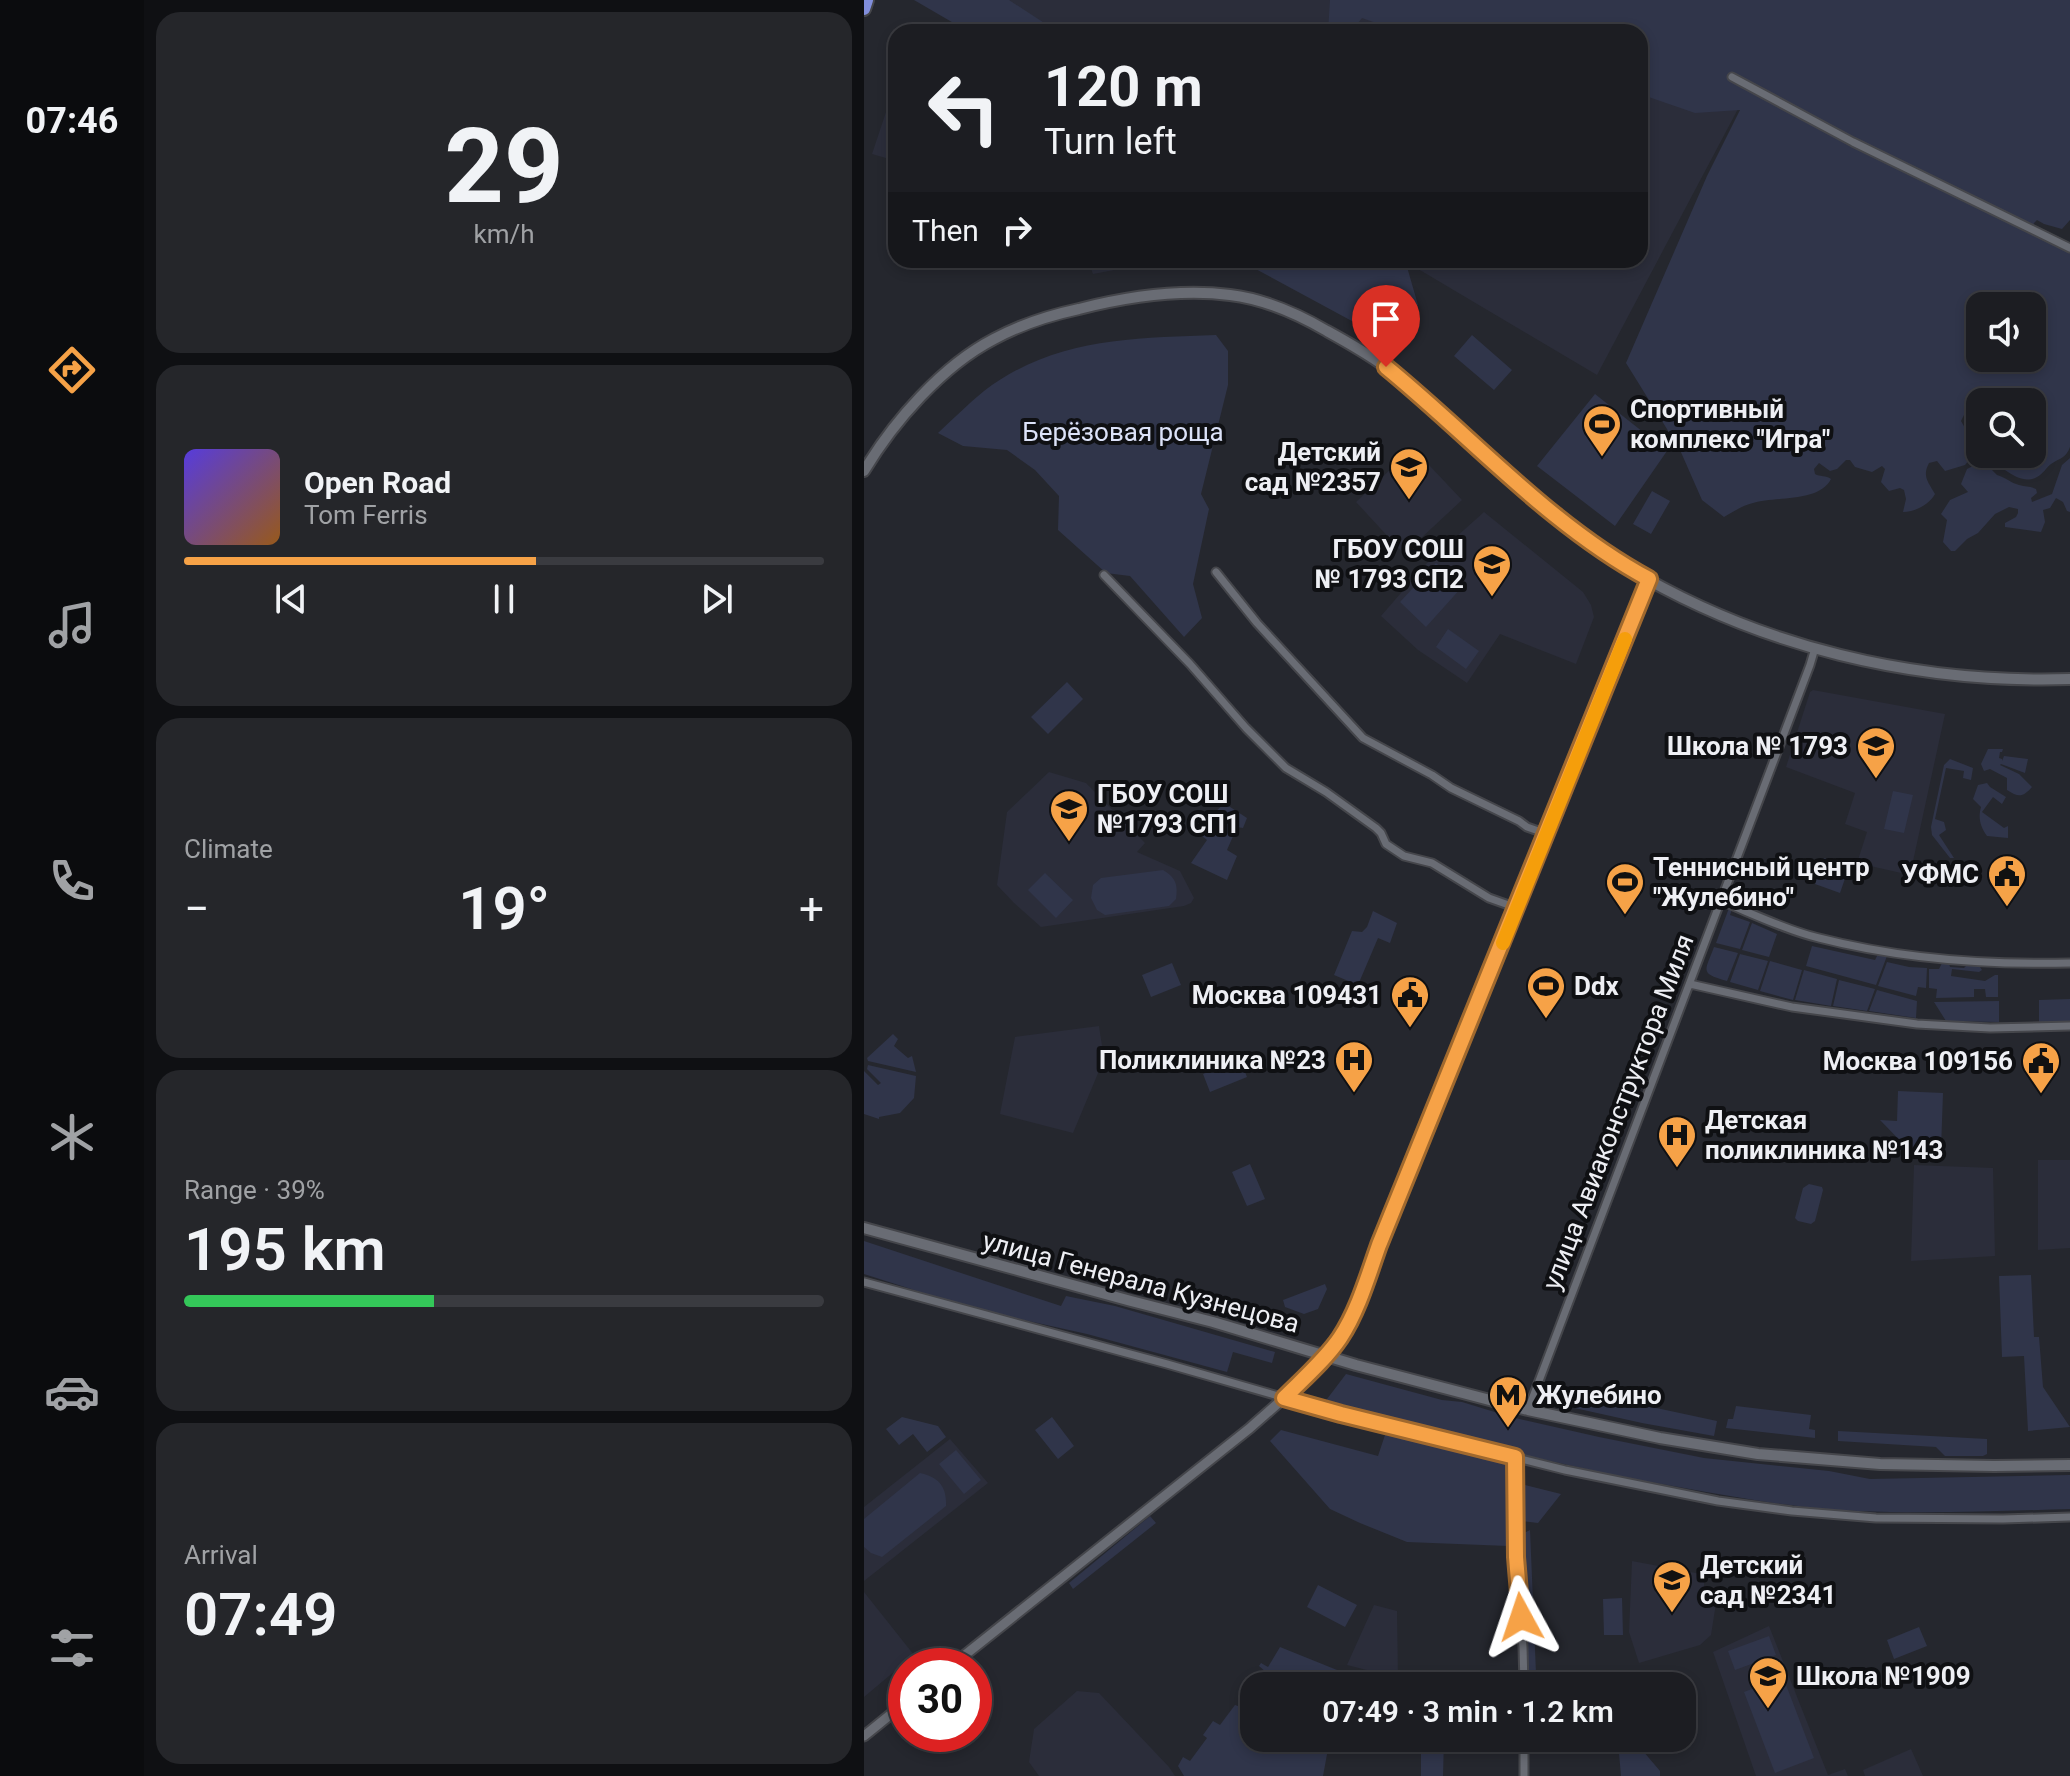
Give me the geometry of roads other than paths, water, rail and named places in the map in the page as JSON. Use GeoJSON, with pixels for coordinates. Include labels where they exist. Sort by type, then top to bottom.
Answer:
{"type":"FeatureCollection","features":[{"type":"Feature","properties":{"kind":"highway"},"geometry":{"type":"LineString","coordinates":[[864,9],[867,0]]}},
{"type":"Feature","properties":{"kind":"main road"},"geometry":{"type":"LineString","coordinates":[[864,471],[902,416],[953,367],[995,339],[1061,313],[1099,304],[1162,295],[1230,295],[1308,320],[1386,367],[1436,409],[1512,481],[1624,565],[1683,598],[1760,632],[1889,667],[1996,678],[2070,679]]}},
{"type":"Feature","properties":{"kind":"main road","name":"улица Генерала Кузнецова"},"geometry":{"type":"LineString","coordinates":[[864,1228],[1528,1410],[1718,1449],[1805,1459],[1939,1466],[2070,1465]]}},
{"type":"Feature","properties":{"kind":"street"},"geometry":{"type":"LineString","coordinates":[[1732,77],[1853,142],[2070,248]]}},
{"type":"Feature","properties":{"kind":"street"},"geometry":{"type":"LineString","coordinates":[[1216,572],[1257,623],[1363,738],[1451,788],[1547,834]]}},
{"type":"Feature","properties":{"kind":"street"},"geometry":{"type":"LineString","coordinates":[[1104,575],[1286,768],[1376,828],[1386,844],[1404,856],[1432,863],[1489,898],[1517,908]]}},
{"type":"Feature","properties":{"kind":"street"},"geometry":{"type":"LineString","coordinates":[[974,1648],[1284,1398],[1326,1356],[1341,1336],[1363,1290],[1649,579]]}},
{"type":"Feature","properties":{"kind":"street","name":"улица Авиаконструктора Миля"},"geometry":{"type":"LineString","coordinates":[[1528,1410],[1815,648]]}},
{"type":"Feature","properties":{"kind":"street"},"geometry":{"type":"LineString","coordinates":[[1721,901],[1816,938],[1889,952],[1992,963],[2070,963]]}},
{"type":"Feature","properties":{"kind":"street"},"geometry":{"type":"LineString","coordinates":[[1690,984],[1792,1007],[1917,1024],[1990,1028],[2070,1026]]}},
{"type":"Feature","properties":{"kind":"street"},"geometry":{"type":"LineString","coordinates":[[864,1282],[1341,1414],[1588,1475],[1718,1501],[1876,1518],[2070,1517]]}},
{"type":"Feature","properties":{"kind":"street"},"geometry":{"type":"LineString","coordinates":[[1515,1457],[1516,1557],[1524,1672]]}},
{"type":"Feature","properties":{"kind":"street"},"geometry":{"type":"LineString","coordinates":[[864,1736],[888,1717]]}},
{"type":"Feature","properties":{"kind":"street"},"geometry":{"type":"LineString","coordinates":[[1524,1752],[1524,1776]]}},
{"type":"Feature","properties":{"kind":"place","name":"Спортивный комплекс \"Игра\""},"geometry":{"type":"Point","coordinates":[1602,458]}},
{"type":"Feature","properties":{"kind":"place","name":"Детский сад №2357"},"geometry":{"type":"Point","coordinates":[1409,501]}},
{"type":"Feature","properties":{"kind":"place","name":"ГБОУ СОШ № 1793 СП2"},"geometry":{"type":"Point","coordinates":[1492,598]}},
{"type":"Feature","properties":{"kind":"place","name":"Школа № 1793"},"geometry":{"type":"Point","coordinates":[1876,780]}},
{"type":"Feature","properties":{"kind":"place","name":"ГБОУ СОШ №1793 СП1"},"geometry":{"type":"Point","coordinates":[1069,843]}},
{"type":"Feature","properties":{"kind":"place","name":"УФМС"},"geometry":{"type":"Point","coordinates":[2007,908]}},
{"type":"Feature","properties":{"kind":"place","name":"Теннисный центр \"Жулебино\""},"geometry":{"type":"Point","coordinates":[1625,916]}},
{"type":"Feature","properties":{"kind":"place","name":"Ddx"},"geometry":{"type":"Point","coordinates":[1546,1020]}},
{"type":"Feature","properties":{"kind":"place","name":"Москва 109431"},"geometry":{"type":"Point","coordinates":[1410,1029]}},
{"type":"Feature","properties":{"kind":"place","name":"Поликлиника №23"},"geometry":{"type":"Point","coordinates":[1354,1094]}},
{"type":"Feature","properties":{"kind":"place","name":"Москва 109156"},"geometry":{"type":"Point","coordinates":[2041,1095]}},
{"type":"Feature","properties":{"kind":"place","name":"Детская поликлиника №143"},"geometry":{"type":"Point","coordinates":[1677,1169]}},
{"type":"Feature","properties":{"kind":"place","name":"Жулебино"},"geometry":{"type":"Point","coordinates":[1508,1429]}},
{"type":"Feature","properties":{"kind":"place","name":"Детский сад №2341"},"geometry":{"type":"Point","coordinates":[1672,1614]}},
{"type":"Feature","properties":{"kind":"place","name":"Школа №1909"},"geometry":{"type":"Point","coordinates":[1768,1710]}},
{"type":"Feature","properties":{"kind":"park label","name":"Берёзовая роща"},"geometry":{"type":"Point","coordinates":[1123,432]}}]}
